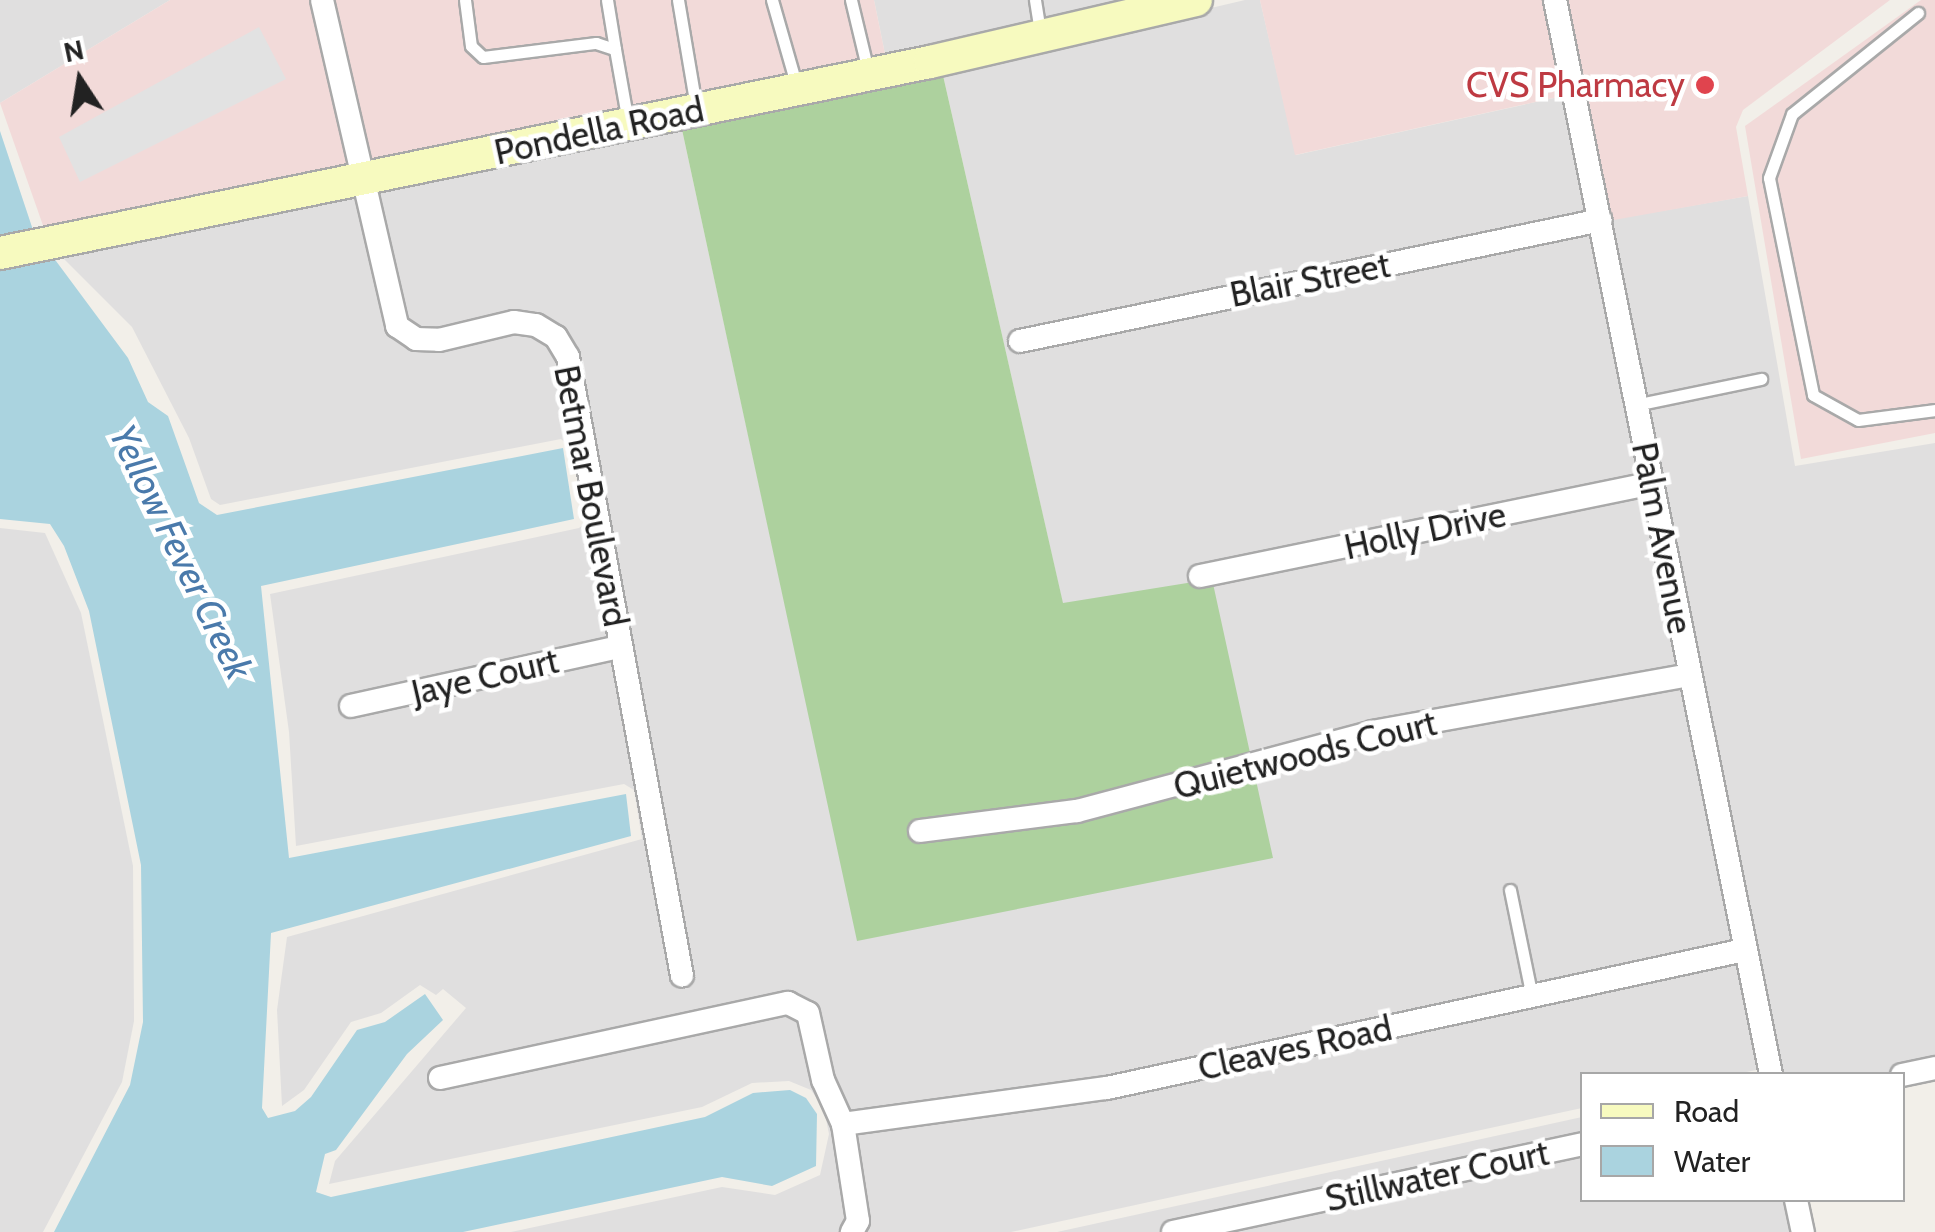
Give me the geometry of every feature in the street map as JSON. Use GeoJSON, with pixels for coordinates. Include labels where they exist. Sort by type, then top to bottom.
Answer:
{"type":"FeatureCollection","features":[{"type":"Feature","properties":{"kind":"main road","name":"Pondella Road"},"geometry":{"type":"LineString","coordinates":[[0,253],[111,234],[868,75],[1196,0]]}},
{"type":"Feature","properties":{"kind":"street","name":"Betmar Boulevard"},"geometry":{"type":"LineString","coordinates":[[322,0],[397,326],[416,338],[440,340],[514,322],[536,325],[556,337],[568,357],[682,976]]}},
{"type":"Feature","properties":{"kind":"street","name":"Palm Avenue"},"geometry":{"type":"LineString","coordinates":[[1555,0],[1771,1072]]}},
{"type":"Feature","properties":{"kind":"street","name":"Blair Street"},"geometry":{"type":"LineString","coordinates":[[1020,341],[1601,220]]}},
{"type":"Feature","properties":{"kind":"street","name":"Holly Drive"},"geometry":{"type":"LineString","coordinates":[[1200,576],[1650,484]]}},
{"type":"Feature","properties":{"kind":"street","name":"Jaye Court"},"geometry":{"type":"LineString","coordinates":[[350,706],[620,647]]}},
{"type":"Feature","properties":{"kind":"street","name":"Quietwoods Court"},"geometry":{"type":"LineString","coordinates":[[920,832],[1077,812],[1373,732],[1690,675]]}},
{"type":"Feature","properties":{"kind":"street","name":"Cleaves Road"},"geometry":{"type":"LineString","coordinates":[[843,1124],[1106,1088],[1744,950]]}},
{"type":"Feature","properties":{"kind":"street"},"geometry":{"type":"LineString","coordinates":[[440,1078],[788,1003],[808,1013],[823,1080],[843,1124],[858,1220],[852,1232]]}},
{"type":"Feature","properties":{"kind":"street"},"geometry":{"type":"LineString","coordinates":[[1905,1074],[1935,1068]]}},
{"type":"Feature","properties":{"kind":"street","name":"Stillwater Court"},"geometry":{"type":"LineString","coordinates":[[1174,1232],[1580,1144]]}},
{"type":"Feature","properties":{"kind":"street"},"geometry":{"type":"LineString","coordinates":[[1796,1202],[1803,1232]]}},
{"type":"Feature","properties":{"kind":"lane"},"geometry":{"type":"LineString","coordinates":[[464,0],[472,46],[483,57],[596,43],[616,49]]}},
{"type":"Feature","properties":{"kind":"lane"},"geometry":{"type":"LineString","coordinates":[[607,0],[628,125]]}},
{"type":"Feature","properties":{"kind":"lane"},"geometry":{"type":"LineString","coordinates":[[678,0],[697,110]]}},
{"type":"Feature","properties":{"kind":"lane"},"geometry":{"type":"LineString","coordinates":[[772,0],[797,90]]}},
{"type":"Feature","properties":{"kind":"lane"},"geometry":{"type":"LineString","coordinates":[[851,0],[868,75]]}},
{"type":"Feature","properties":{"kind":"lane"},"geometry":{"type":"LineString","coordinates":[[1035,0],[1041,37]]}},
{"type":"Feature","properties":{"kind":"lane"},"geometry":{"type":"LineString","coordinates":[[1918,14],[1792,114],[1770,178],[1812,395],[1858,420],[1935,410]]}},
{"type":"Feature","properties":{"kind":"lane"},"geometry":{"type":"LineString","coordinates":[[1635,405],[1760,379]]}},
{"type":"Feature","properties":{"kind":"lane"},"geometry":{"type":"LineString","coordinates":[[1510,890],[1532,998]]}},
{"type":"Feature","properties":{"kind":"shaded area"},"geometry":{"type":"Polygon","coordinates":[[[0,0],[170,0],[0,103],[0,0]]]}},
{"type":"Feature","properties":{"kind":"shaded area"},"geometry":{"type":"Polygon","coordinates":[[[170,0],[874,0],[886,59],[46,234],[0,103],[170,0]]]}},
{"type":"Feature","properties":{"kind":"shaded area"},"geometry":{"type":"Polygon","coordinates":[[[874,0],[1146,0],[886,59],[874,0]]]}},
{"type":"Feature","properties":{"kind":"shaded area"},"geometry":{"type":"Polygon","coordinates":[[[1245,0],[1260,0],[1296,155],[1572,94],[1597,222],[1748,196],[1795,466],[1935,443],[1935,1068],[1905,1073],[1778,1072],[1772,1067],[1746,1072],[1580,1072],[1580,1108],[1011,1232],[511,1232],[722,1187],[775,1195],[820,1175],[829,1134],[824,1109],[811,1090],[789,1081],[752,1083],[702,1107],[329,1184],[335,1161],[466,1008],[443,989],[436,995],[420,985],[381,1013],[351,1022],[304,1090],[282,1106],[277,1010],[287,937],[642,839],[634,790],[624,784],[296,846],[289,732],[270,594],[579,528],[589,520],[574,450],[561,439],[220,505],[211,499],[189,438],[132,327],[60,255],[681,125],[858,941],[1063,604],[942,71],[1245,0]]]}},
{"type":"Feature","properties":{"kind":"shaded area"},"geometry":{"type":"Polygon","coordinates":[[[1260,0],[1890,0],[1743,110],[1736,127],[1748,196],[1597,223],[1571,94],[1295,155],[1260,0]]]}},
{"type":"Feature","properties":{"kind":"shaded area"},"geometry":{"type":"Polygon","coordinates":[[[1921,0],[1935,0],[1935,433],[1801,459],[1745,126],[1921,0]]]}},
{"type":"Feature","properties":{"kind":"shaded area"},"geometry":{"type":"Polygon","coordinates":[[[259,27],[286,79],[80,182],[59,137],[259,27]]]}},
{"type":"Feature","properties":{"kind":"shaded area"},"geometry":{"type":"Polygon","coordinates":[[[0,528],[45,533],[81,613],[133,866],[134,1021],[122,1082],[43,1232],[0,1232],[0,528]]]}},
{"type":"Feature","properties":{"kind":"shaded area"},"geometry":{"type":"Polygon","coordinates":[[[1580,1117],[1580,1202],[1796,1202],[1803,1232],[1057,1232],[1580,1117]]]}},
{"type":"Feature","properties":{"kind":"green space"},"geometry":{"type":"Polygon","coordinates":[[[942,71],[1063,603],[1212,579],[1273,858],[857,941],[681,125],[942,71]]]}},
{"type":"Feature","properties":{"kind":"water","name":"Yellow Fever Creek"},"geometry":{"type":"Polygon","coordinates":[[[0,131],[33,230],[128,358],[148,402],[168,416],[199,503],[217,515],[563,448],[574,519],[261,586],[289,858],[626,794],[631,836],[271,933],[262,1108],[268,1118],[295,1111],[311,1097],[357,1030],[385,1022],[425,994],[443,1020],[407,1054],[336,1150],[325,1154],[316,1192],[331,1197],[705,1117],[753,1093],[790,1090],[806,1098],[817,1114],[816,1166],[772,1186],[722,1177],[463,1232],[54,1232],[130,1085],[143,1022],[141,865],[89,611],[64,546],[50,524],[0,519],[0,131]]]}},
{"type":"Feature","properties":{"kind":"place","name":"CVS Pharmacy"},"geometry":{"type":"Point","coordinates":[1705,85]}}]}
